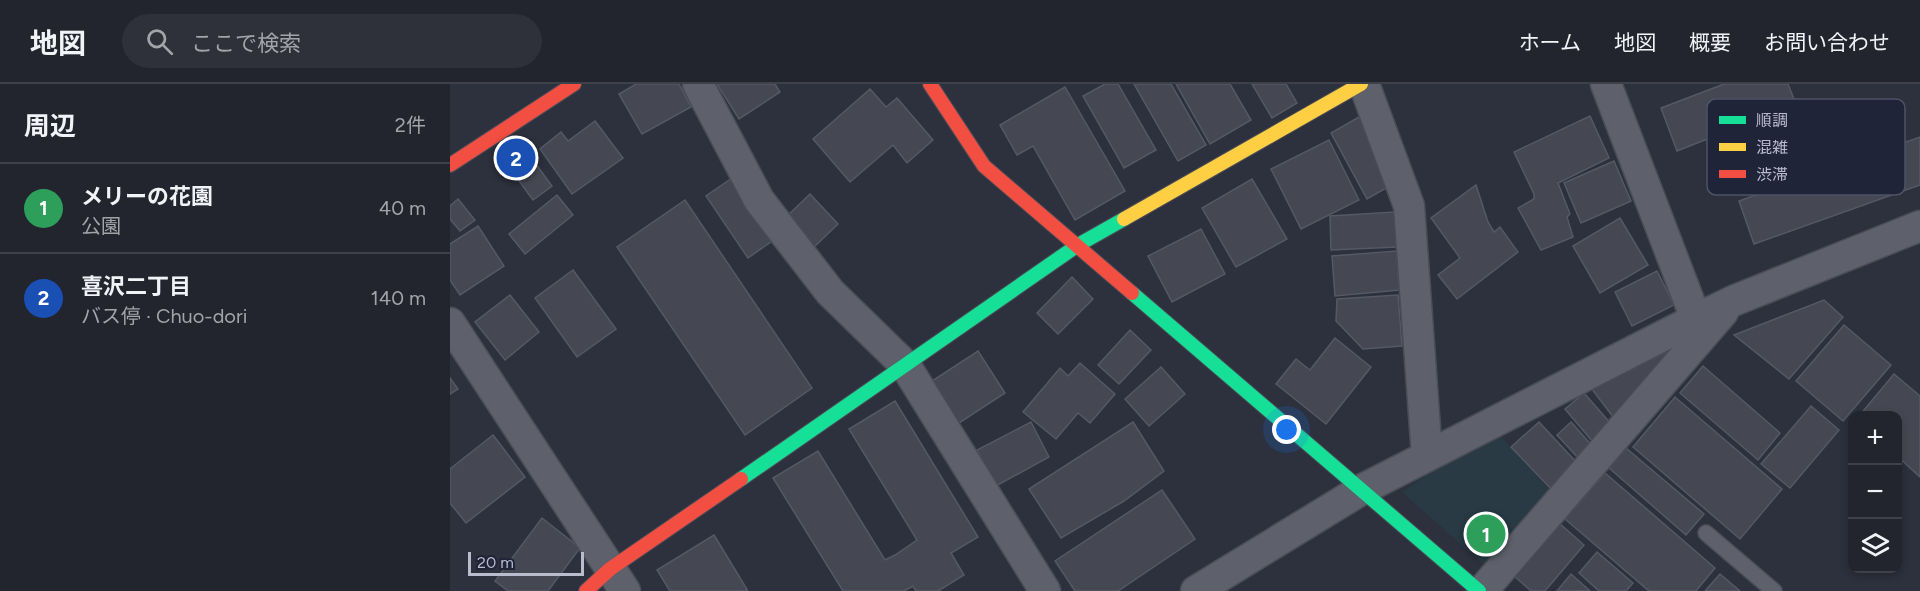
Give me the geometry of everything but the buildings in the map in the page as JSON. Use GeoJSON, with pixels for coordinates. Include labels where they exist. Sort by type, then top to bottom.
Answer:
{"type":"FeatureCollection","features":[{"type":"Feature","properties":{"kind":"street"},"geometry":{"type":"LineString","coordinates":[[450,165],[574,84]]}},
{"type":"Feature","properties":{"kind":"street"},"geometry":{"type":"LineString","coordinates":[[698,84],[759,200],[830,292],[905,365],[1045,591]]}},
{"type":"Feature","properties":{"kind":"street"},"geometry":{"type":"LineString","coordinates":[[930,84],[984,166],[1474,589],[1733,301]]}},
{"type":"Feature","properties":{"kind":"street"},"geometry":{"type":"LineString","coordinates":[[586,591],[618,580],[905,365],[1078,245],[1362,84],[1409,206],[1427,456]]}},
{"type":"Feature","properties":{"kind":"street"},"geometry":{"type":"LineString","coordinates":[[1606,84],[1696,319]]}},
{"type":"Feature","properties":{"kind":"street"},"geometry":{"type":"LineString","coordinates":[[1196,591],[1362,490],[1696,319],[1733,301],[1920,226]]}},
{"type":"Feature","properties":{"kind":"street"},"geometry":{"type":"LineString","coordinates":[[450,323],[618,580]]}},
{"type":"Feature","properties":{"kind":"lane"},"geometry":{"type":"LineString","coordinates":[[1706,533],[1774,591]]}},
{"type":"Feature","properties":{"kind":"shaded area"},"geometry":{"type":"Polygon","coordinates":[[[1498,433],[1555,496],[1491,571],[1402,492],[1452,457],[1498,433]]]}},
{"type":"Feature","properties":{"kind":"traffic: fast"},"geometry":{"type":"LineString","coordinates":[[741,479],[1078,245],[1124,219]]}},
{"type":"Feature","properties":{"kind":"traffic: fast"},"geometry":{"type":"LineString","coordinates":[[1132,293],[1479,591]]}},
{"type":"Feature","properties":{"kind":"traffic: slow"},"geometry":{"type":"LineString","coordinates":[[1124,219],[1361,84]]}},
{"type":"Feature","properties":{"kind":"traffic: jam"},"geometry":{"type":"LineString","coordinates":[[450,165],[574,84]]}},
{"type":"Feature","properties":{"kind":"traffic: jam"},"geometry":{"type":"LineString","coordinates":[[930,84],[984,166],[1132,293]]}},
{"type":"Feature","properties":{"kind":"traffic: jam"},"geometry":{"type":"LineString","coordinates":[[586,591],[610,569],[741,479]]}},
{"type":"Feature","properties":{"kind":"place","name":"喜沢二丁目"},"geometry":{"type":"Point","coordinates":[516,158]}},
{"type":"Feature","properties":{"kind":"place","name":"メリーの花園"},"geometry":{"type":"Point","coordinates":[1486,534]}}]}
